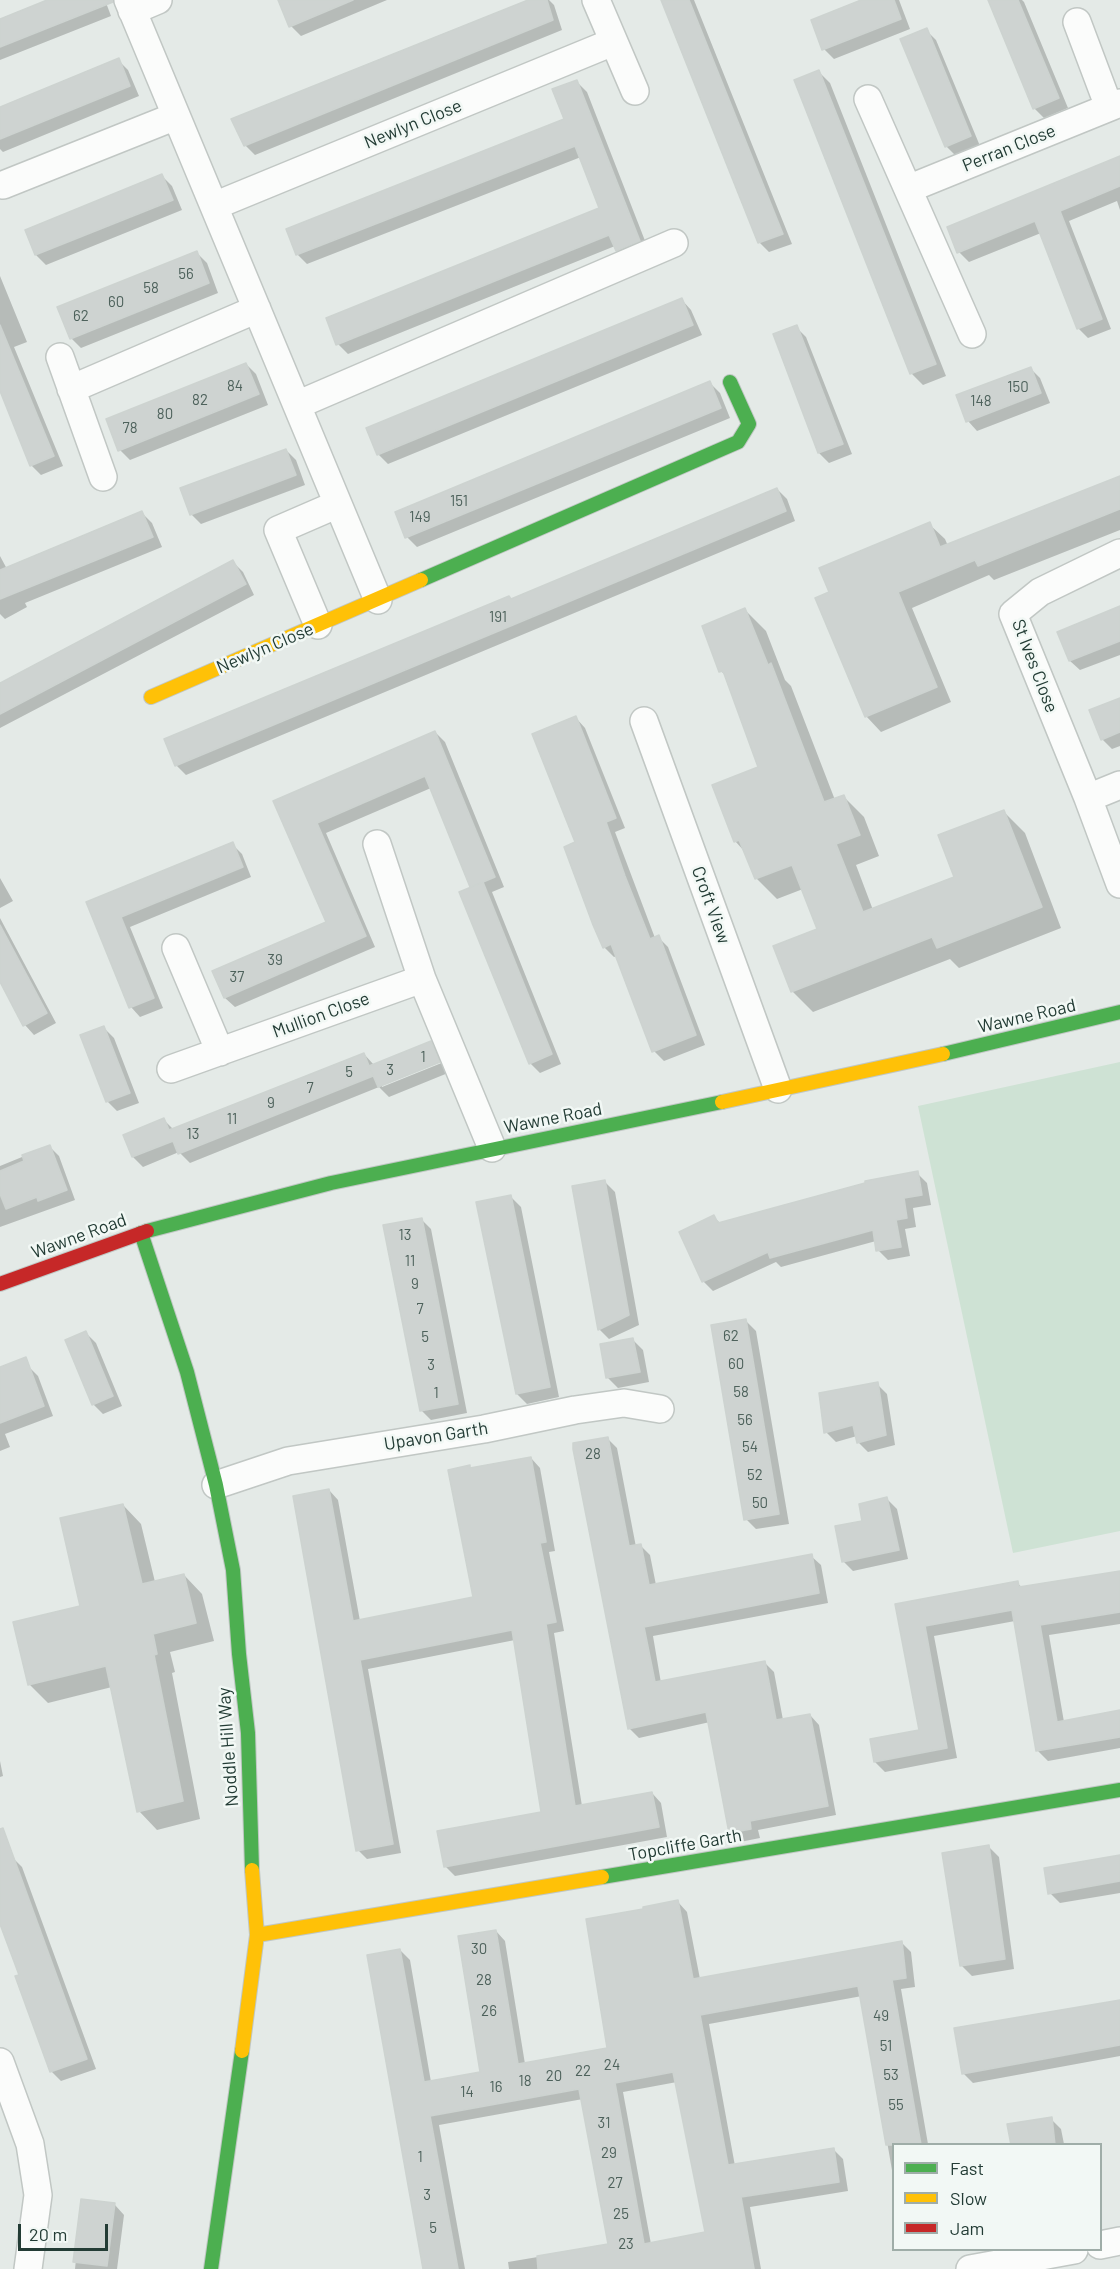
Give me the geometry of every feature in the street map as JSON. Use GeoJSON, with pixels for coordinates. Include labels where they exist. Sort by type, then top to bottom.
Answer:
{"type":"FeatureCollection","features":[{"type":"Feature","properties":{"kind":"street"},"geometry":{"type":"LineString","coordinates":[[158,0],[130,5],[378,600]]}},
{"type":"Feature","properties":{"kind":"street"},"geometry":{"type":"LineString","coordinates":[[596,0],[634,91]]}},
{"type":"Feature","properties":{"kind":"street","name":"Perran Close"},"geometry":{"type":"LineString","coordinates":[[908,189],[1115,105],[1077,22]]}},
{"type":"Feature","properties":{"kind":"street","name":"Newlyn Close"},"geometry":{"type":"LineString","coordinates":[[214,206],[613,42]]}},
{"type":"Feature","properties":{"kind":"street"},"geometry":{"type":"LineString","coordinates":[[868,99],[972,334]]}},
{"type":"Feature","properties":{"kind":"street"},"geometry":{"type":"LineString","coordinates":[[3,185],[176,116]]}},
{"type":"Feature","properties":{"kind":"street"},"geometry":{"type":"LineString","coordinates":[[297,405],[674,243]]}},
{"type":"Feature","properties":{"kind":"street"},"geometry":{"type":"LineString","coordinates":[[71,389],[257,309]]}},
{"type":"Feature","properties":{"kind":"street"},"geometry":{"type":"LineString","coordinates":[[60,357],[103,477]]}},
{"type":"Feature","properties":{"kind":"street","name":"Newlyn Close"},"geometry":{"type":"LineString","coordinates":[[151,697],[738,442],[749,424],[730,382]]}},
{"type":"Feature","properties":{"kind":"street"},"geometry":{"type":"LineString","coordinates":[[318,625],[278,530],[338,504]]}},
{"type":"Feature","properties":{"kind":"street","name":"St Ives Close"},"geometry":{"type":"LineString","coordinates":[[1120,553],[1040,592],[1013,614],[1088,798],[1120,884]]}},
{"type":"Feature","properties":{"kind":"street","name":"Croft View"},"geometry":{"type":"LineString","coordinates":[[644,721],[778,1089]]}},
{"type":"Feature","properties":{"kind":"street"},"geometry":{"type":"LineString","coordinates":[[1088,798],[1120,785]]}},
{"type":"Feature","properties":{"kind":"street"},"geometry":{"type":"LineString","coordinates":[[377,844],[422,979],[492,1148]]}},
{"type":"Feature","properties":{"kind":"street"},"geometry":{"type":"LineString","coordinates":[[176,948],[220,1052]]}},
{"type":"Feature","properties":{"kind":"street","name":"Mullion Close"},"geometry":{"type":"LineString","coordinates":[[171,1069],[422,979]]}},
{"type":"Feature","properties":{"kind":"street","name":"Wawne Road"},"geometry":{"type":"LineString","coordinates":[[0,1284],[141,1233],[313,1186],[652,1117],[988,1044],[1120,1012]]}},
{"type":"Feature","properties":{"kind":"street","name":"Noddle Hill Way"},"geometry":{"type":"LineString","coordinates":[[141,1233],[187,1372],[216,1485],[233,1570],[238,1654],[248,1733],[251,1855],[256,1935],[236,2102],[211,2269]]}},
{"type":"Feature","properties":{"kind":"street","name":"Upavon Garth"},"geometry":{"type":"LineString","coordinates":[[216,1485],[288,1461],[484,1429],[575,1410],[624,1403],[660,1409]]}},
{"type":"Feature","properties":{"kind":"street","name":"Topcliffe Garth"},"geometry":{"type":"LineString","coordinates":[[256,1935],[1120,1790]]}},
{"type":"Feature","properties":{"kind":"street"},"geometry":{"type":"LineString","coordinates":[[0,2062],[30,2144],[38,2195],[28,2269]]}},
{"type":"Feature","properties":{"kind":"street"},"geometry":{"type":"LineString","coordinates":[[1102,2245],[1120,2241]]}},
{"type":"Feature","properties":{"kind":"street"},"geometry":{"type":"LineString","coordinates":[[970,2269],[1069,2251]]}},
{"type":"Feature","properties":{"kind":"green space"},"geometry":{"type":"Polygon","coordinates":[[[1120,1062],[1120,1531],[1013,1553],[918,1106],[1120,1062]]]}},
{"type":"Feature","properties":{"kind":"building"},"geometry":{"type":"Polygon","coordinates":[[[47,0],[113,0],[113,2],[0,47],[0,19],[47,0]]]}},
{"type":"Feature","properties":{"kind":"building"},"geometry":{"type":"Polygon","coordinates":[[[278,0],[353,0],[289,27],[278,0]]]}},
{"type":"Feature","properties":{"kind":"building"},"geometry":{"type":"Polygon","coordinates":[[[528,0],[547,0],[553,20],[244,146],[231,119],[528,0]]]}},
{"type":"Feature","properties":{"kind":"building"},"geometry":{"type":"Polygon","coordinates":[[[661,0],[689,0],[783,234],[758,243],[661,0]]]}},
{"type":"Feature","properties":{"kind":"building"},"geometry":{"type":"Polygon","coordinates":[[[861,0],[894,0],[901,19],[822,50],[811,20],[861,0]]]}},
{"type":"Feature","properties":{"kind":"building"},"geometry":{"type":"Polygon","coordinates":[[[988,0],[1018,0],[1059,98],[1033,109],[988,0]]]}},
{"type":"Feature","properties":{"kind":"building"},"geometry":{"type":"Polygon","coordinates":[[[927,28],[971,136],[945,147],[900,39],[927,28]]]}},
{"type":"Feature","properties":{"kind":"building"},"geometry":{"type":"Polygon","coordinates":[[[119,58],[130,86],[0,139],[0,107],[119,58]]]}},
{"type":"Feature","properties":{"kind":"building"},"geometry":{"type":"Polygon","coordinates":[[[819,70],[936,364],[910,374],[794,80],[819,70]]]}},
{"type":"Feature","properties":{"kind":"building"},"geometry":{"type":"Polygon","coordinates":[[[577,80],[640,241],[616,251],[609,235],[336,345],[326,318],[599,208],[575,146],[296,255],[286,229],[564,119],[552,89],[577,80]]]}},
{"type":"Feature","properties":{"kind":"building"},"geometry":{"type":"Polygon","coordinates":[[[1120,156],[1120,186],[1060,211],[1102,319],[1077,329],[1035,221],[957,253],[947,227],[1120,156]]]}},
{"type":"Feature","properties":{"kind":"building"},"geometry":{"type":"Polygon","coordinates":[[[162,174],[173,200],[35,255],[25,230],[162,174]]]}},
{"type":"Feature","properties":{"kind":"building"},"geometry":{"type":"Polygon","coordinates":[[[197,251],[209,283],[70,339],[57,307],[197,251]]]}},
{"type":"Feature","properties":{"kind":"building"},"geometry":{"type":"Polygon","coordinates":[[[682,298],[693,325],[377,455],[366,428],[682,298]]]}},
{"type":"Feature","properties":{"kind":"building"},"geometry":{"type":"Polygon","coordinates":[[[0,325],[54,456],[30,466],[0,391],[0,325]]]}},
{"type":"Feature","properties":{"kind":"building"},"geometry":{"type":"Polygon","coordinates":[[[797,325],[843,444],[818,453],[773,334],[797,325]]]}},
{"type":"Feature","properties":{"kind":"building"},"geometry":{"type":"Polygon","coordinates":[[[246,363],[259,394],[118,451],[106,419],[246,363]]]}},
{"type":"Feature","properties":{"kind":"building"},"geometry":{"type":"Polygon","coordinates":[[[1031,367],[1041,393],[966,422],[956,395],[1031,367]]]}},
{"type":"Feature","properties":{"kind":"building"},"geometry":{"type":"Polygon","coordinates":[[[710,381],[721,408],[405,538],[395,512],[710,381]]]}},
{"type":"Feature","properties":{"kind":"building"},"geometry":{"type":"Polygon","coordinates":[[[286,449],[296,475],[190,515],[180,488],[286,449]]]}},
{"type":"Feature","properties":{"kind":"building"},"geometry":{"type":"Polygon","coordinates":[[[1120,476],[1120,509],[978,566],[975,560],[898,592],[937,687],[865,717],[815,598],[829,592],[819,568],[930,522],[940,547],[1120,476]]]}},
{"type":"Feature","properties":{"kind":"building"},"geometry":{"type":"Polygon","coordinates":[[[777,488],[786,511],[175,766],[164,739],[509,596],[511,599],[777,488]]]}},
{"type":"Feature","properties":{"kind":"building"},"geometry":{"type":"Polygon","coordinates":[[[142,511],[153,537],[0,599],[0,570],[142,511]]]}},
{"type":"Feature","properties":{"kind":"building"},"geometry":{"type":"Polygon","coordinates":[[[233,560],[246,584],[0,714],[0,683],[233,560]]]}},
{"type":"Feature","properties":{"kind":"building"},"geometry":{"type":"Polygon","coordinates":[[[1120,606],[1120,641],[1069,661],[1057,632],[1120,606]]]}},
{"type":"Feature","properties":{"kind":"building"},"geometry":{"type":"Polygon","coordinates":[[[745,608],[768,665],[771,663],[824,802],[844,795],[860,835],[836,844],[863,912],[954,877],[938,835],[1004,810],[1042,907],[937,948],[932,937],[791,992],[773,946],[817,929],[792,865],[755,879],[739,840],[734,842],[712,785],[758,767],[723,671],[719,672],[702,626],[745,608]]]}},
{"type":"Feature","properties":{"kind":"building"},"geometry":{"type":"Polygon","coordinates":[[[1120,698],[1120,732],[1101,740],[1089,710],[1120,698]]]}},
{"type":"Feature","properties":{"kind":"building"},"geometry":{"type":"Polygon","coordinates":[[[576,716],[616,818],[606,822],[625,876],[650,939],[659,935],[696,1035],[652,1052],[611,944],[603,948],[593,925],[564,847],[575,842],[532,734],[576,716]]]}},
{"type":"Feature","properties":{"kind":"building"},"geometry":{"type":"Polygon","coordinates":[[[435,731],[495,877],[483,882],[552,1054],[529,1064],[459,892],[481,883],[470,887],[425,776],[317,823],[366,936],[224,998],[212,971],[326,922],[273,801],[435,731]]]}},
{"type":"Feature","properties":{"kind":"building"},"geometry":{"type":"Polygon","coordinates":[[[233,842],[243,867],[121,917],[154,998],[129,1008],[86,902],[233,842]]]}},
{"type":"Feature","properties":{"kind":"building"},"geometry":{"type":"Polygon","coordinates":[[[0,925],[47,1013],[23,1026],[0,982],[0,925]]]}},
{"type":"Feature","properties":{"kind":"building"},"geometry":{"type":"Polygon","coordinates":[[[104,1026],[130,1093],[106,1102],[80,1035],[104,1026]]]}},
{"type":"Feature","properties":{"kind":"building"},"geometry":{"type":"Polygon","coordinates":[[[431,1041],[440,1062],[378,1087],[369,1066],[431,1041]]]}},
{"type":"Feature","properties":{"kind":"building"},"geometry":{"type":"Polygon","coordinates":[[[364,1053],[373,1076],[178,1154],[173,1141],[132,1157],[123,1135],[164,1118],[169,1130],[364,1053]]]}},
{"type":"Feature","properties":{"kind":"building"},"geometry":{"type":"Polygon","coordinates":[[[50,1145],[67,1190],[38,1201],[37,1197],[6,1209],[0,1194],[0,1171],[24,1161],[22,1155],[50,1145]]]}},
{"type":"Feature","properties":{"kind":"building"},"geometry":{"type":"Polygon","coordinates":[[[918,1171],[922,1195],[904,1198],[907,1218],[896,1220],[901,1247],[876,1251],[873,1230],[770,1258],[768,1252],[702,1282],[679,1232],[714,1215],[718,1223],[865,1183],[865,1181],[918,1171]]]}},
{"type":"Feature","properties":{"kind":"building"},"geometry":{"type":"Polygon","coordinates":[[[605,1180],[629,1315],[598,1330],[572,1186],[605,1180]]]}},
{"type":"Feature","properties":{"kind":"building"},"geometry":{"type":"Polygon","coordinates":[[[511,1195],[550,1387],[516,1394],[476,1202],[511,1195]]]}},
{"type":"Feature","properties":{"kind":"building"},"geometry":{"type":"Polygon","coordinates":[[[422,1218],[458,1404],[420,1411],[383,1225],[422,1218]]]}},
{"type":"Feature","properties":{"kind":"building"},"geometry":{"type":"Polygon","coordinates":[[[746,1319],[779,1514],[744,1520],[711,1325],[746,1319]]]}},
{"type":"Feature","properties":{"kind":"building"},"geometry":{"type":"Polygon","coordinates":[[[86,1331],[113,1396],[92,1405],[65,1340],[86,1331]]]}},
{"type":"Feature","properties":{"kind":"building"},"geometry":{"type":"Polygon","coordinates":[[[633,1338],[640,1372],[606,1378],[600,1344],[633,1338]]]}},
{"type":"Feature","properties":{"kind":"building"},"geometry":{"type":"Polygon","coordinates":[[[26,1357],[44,1406],[0,1423],[0,1367],[26,1357]]]}},
{"type":"Feature","properties":{"kind":"building"},"geometry":{"type":"Polygon","coordinates":[[[878,1382],[886,1435],[857,1443],[853,1425],[824,1433],[819,1393],[878,1382]]]}},
{"type":"Feature","properties":{"kind":"building"},"geometry":{"type":"Polygon","coordinates":[[[608,1437],[629,1546],[641,1544],[649,1585],[812,1554],[819,1593],[644,1627],[655,1682],[765,1661],[776,1720],[810,1714],[828,1806],[750,1821],[751,1829],[729,1833],[706,1712],[628,1729],[573,1449],[573,1443],[608,1437]]]}},
{"type":"Feature","properties":{"kind":"building"},"geometry":{"type":"Polygon","coordinates":[[[531,1457],[546,1542],[540,1543],[556,1622],[546,1624],[575,1806],[652,1792],[659,1827],[444,1867],[437,1831],[541,1812],[512,1630],[360,1660],[393,1844],[356,1851],[293,1496],[329,1489],[353,1621],[473,1597],[448,1470],[531,1457]]]}},
{"type":"Feature","properties":{"kind":"building"},"geometry":{"type":"Polygon","coordinates":[[[887,1497],[899,1550],[842,1562],[835,1526],[862,1521],[859,1504],[887,1497]]]}},
{"type":"Feature","properties":{"kind":"building"},"geometry":{"type":"Polygon","coordinates":[[[123,1504],[142,1584],[184,1574],[196,1623],[153,1634],[157,1654],[154,1655],[183,1801],[137,1812],[106,1666],[28,1685],[13,1622],[80,1606],[60,1518],[123,1504]]]}},
{"type":"Feature","properties":{"kind":"building"},"geometry":{"type":"Polygon","coordinates":[[[1120,1571],[1120,1612],[1040,1625],[1057,1722],[1120,1710],[1120,1737],[1036,1751],[1012,1610],[925,1626],[947,1748],[874,1762],[870,1739],[919,1730],[895,1604],[1018,1581],[1019,1587],[1120,1571]]]}},
{"type":"Feature","properties":{"kind":"building"},"geometry":{"type":"Polygon","coordinates":[[[3,1828],[87,2059],[50,2072],[15,1976],[19,1975],[0,1924],[0,1829],[3,1828]]]}},
{"type":"Feature","properties":{"kind":"building"},"geometry":{"type":"Polygon","coordinates":[[[989,1845],[1005,1959],[960,1966],[942,1853],[989,1845]]]}},
{"type":"Feature","properties":{"kind":"building"},"geometry":{"type":"Polygon","coordinates":[[[1120,1855],[1120,1881],[1048,1894],[1044,1868],[1120,1855]]]}},
{"type":"Feature","properties":{"kind":"building"},"geometry":{"type":"Polygon","coordinates":[[[678,1900],[693,1979],[902,1941],[906,1978],[892,1980],[921,2143],[886,2145],[858,1986],[700,2015],[728,2165],[834,2148],[839,2182],[741,2197],[754,2269],[538,2269],[537,2256],[608,2244],[579,2089],[430,2116],[458,2269],[423,2269],[367,1955],[400,1949],[424,2082],[480,2072],[458,1936],[496,1930],[518,2064],[607,2048],[586,1919],[643,1909],[643,1907],[678,1900]],[[673,2072],[615,2083],[644,2244],[705,2232],[673,2072]]]}},
{"type":"Feature","properties":{"kind":"building"},"geometry":{"type":"Polygon","coordinates":[[[1120,2000],[1120,2045],[962,2074],[954,2028],[1120,2000]]]}},
{"type":"Feature","properties":{"kind":"building"},"geometry":{"type":"Polygon","coordinates":[[[1052,2117],[1055,2143],[1011,2143],[1007,2124],[1052,2117]]]}},
{"type":"Feature","properties":{"kind":"building"},"geometry":{"type":"Polygon","coordinates":[[[81,2199],[115,2203],[107,2266],[73,2262],[81,2199]]]}},
{"type":"Feature","properties":{"kind":"traffic: fast"},"geometry":{"type":"LineString","coordinates":[[421,580],[738,442],[749,424],[730,382]]}},
{"type":"Feature","properties":{"kind":"traffic: fast"},"geometry":{"type":"LineString","coordinates":[[943,1054],[1120,1012]]}},
{"type":"Feature","properties":{"kind":"traffic: fast"},"geometry":{"type":"LineString","coordinates":[[147,1231],[331,1183],[722,1102]]}},
{"type":"Feature","properties":{"kind":"traffic: fast"},"geometry":{"type":"LineString","coordinates":[[141,1233],[187,1372],[216,1485],[233,1570],[248,1733],[252,1870]]}},
{"type":"Feature","properties":{"kind":"traffic: fast"},"geometry":{"type":"LineString","coordinates":[[602,1877],[1120,1790]]}},
{"type":"Feature","properties":{"kind":"traffic: fast"},"geometry":{"type":"LineString","coordinates":[[211,2269],[242,2051]]}},
{"type":"Feature","properties":{"kind":"traffic: slow"},"geometry":{"type":"LineString","coordinates":[[151,697],[421,580]]}},
{"type":"Feature","properties":{"kind":"traffic: slow"},"geometry":{"type":"LineString","coordinates":[[722,1102],[943,1054]]}},
{"type":"Feature","properties":{"kind":"traffic: slow"},"geometry":{"type":"LineString","coordinates":[[242,2051],[257,1935],[252,1870]]}},
{"type":"Feature","properties":{"kind":"traffic: slow"},"geometry":{"type":"LineString","coordinates":[[257,1935],[602,1877]]}},
{"type":"Feature","properties":{"kind":"traffic: jam"},"geometry":{"type":"LineString","coordinates":[[0,1284],[147,1231]]}}]}
